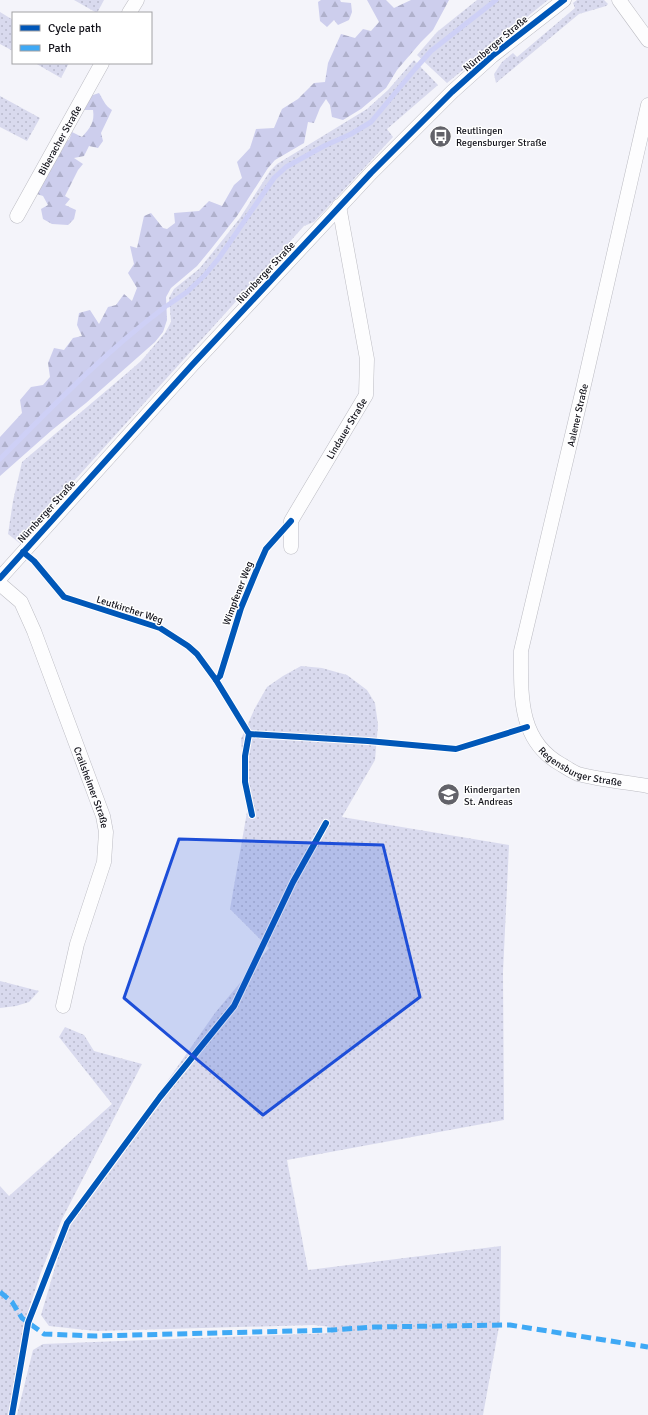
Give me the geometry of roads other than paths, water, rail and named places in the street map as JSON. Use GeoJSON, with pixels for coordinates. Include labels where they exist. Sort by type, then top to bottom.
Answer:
{"type":"FeatureCollection","features":[{"type":"Feature","properties":{"kind":"street"},"geometry":{"type":"LineString","coordinates":[[131,12],[137,0]]}},
{"type":"Feature","properties":{"kind":"street","name":"Nürnberger Straße"},"geometry":{"type":"LineString","coordinates":[[0,578],[172,387],[339,206],[452,92],[492,56],[564,0]]}},
{"type":"Feature","properties":{"kind":"street"},"geometry":{"type":"LineString","coordinates":[[619,0],[648,40]]}},
{"type":"Feature","properties":{"kind":"street","name":"Biberacher Straße"},"geometry":{"type":"LineString","coordinates":[[17,216],[101,64]]}},
{"type":"Feature","properties":{"kind":"street","name":"Aalener Straße"},"geometry":{"type":"LineString","coordinates":[[527,727],[521,688],[521,651],[648,105]]}},
{"type":"Feature","properties":{"kind":"street","name":"Lindauer Straße"},"geometry":{"type":"LineString","coordinates":[[291,547],[291,521],[366,395],[367,359],[339,206]]}},
{"type":"Feature","properties":{"kind":"street","name":"Crailsheimer Straße"},"geometry":{"type":"LineString","coordinates":[[0,584],[21,602],[34,631],[103,816],[106,832],[104,862],[77,944],[63,1006]]}},
{"type":"Feature","properties":{"kind":"street","name":"Regensburger Straße"},"geometry":{"type":"LineString","coordinates":[[527,727],[538,747],[553,761],[577,774],[648,786]]}},
{"type":"Feature","properties":{"kind":"waterway"},"geometry":{"type":"LineString","coordinates":[[168,305],[187,292],[204,276],[219,258],[274,178],[286,167],[324,146],[351,134],[371,122],[431,51],[496,0]]}},
{"type":"Feature","properties":{"kind":"waterway"},"geometry":{"type":"LineString","coordinates":[[0,459],[100,361],[165,307]]}},
{"type":"Feature","properties":{"kind":"place","name":"Reutlingen Regensburger Straße"},"geometry":{"type":"Point","coordinates":[441,136]}},
{"type":"Feature","properties":{"kind":"place","name":"Kindergarten St. Andreas"},"geometry":{"type":"Point","coordinates":[449,795]}}]}
